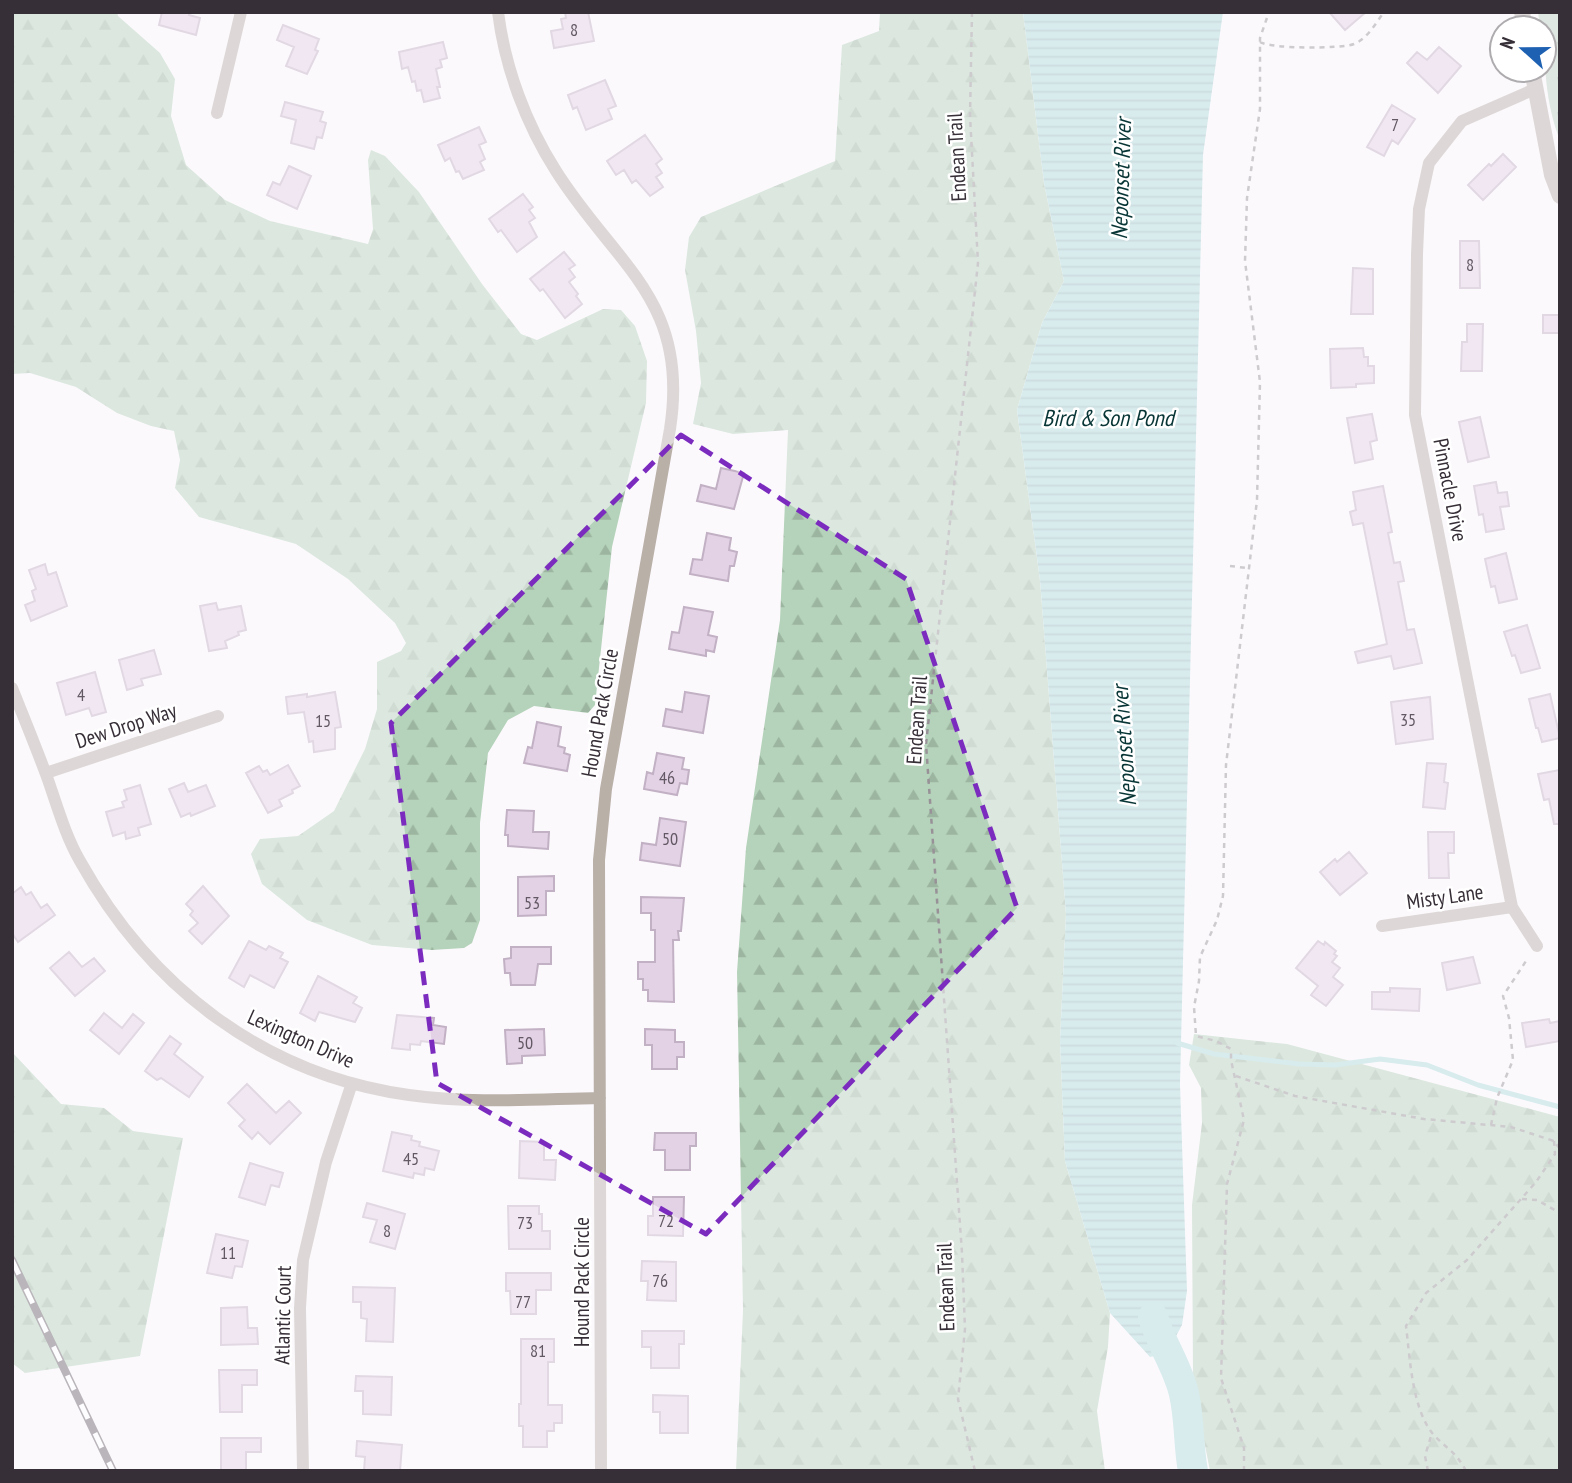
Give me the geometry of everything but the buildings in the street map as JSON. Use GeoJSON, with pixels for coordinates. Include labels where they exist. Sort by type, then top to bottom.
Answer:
{"type":"FeatureCollection","features":[{"type":"Feature","properties":{"kind":"street"},"geometry":{"type":"LineString","coordinates":[[217,113],[241,12]]}},
{"type":"Feature","properties":{"kind":"street","name":"Hound Pack Circle"},"geometry":{"type":"LineString","coordinates":[[498,12],[510,71],[537,139],[576,200],[648,292],[664,329],[672,369],[673,409],[601,828],[598,902],[601,1471]]}},
{"type":"Feature","properties":{"kind":"street"},"geometry":{"type":"LineString","coordinates":[[1534,84],[1560,196]]}},
{"type":"Feature","properties":{"kind":"street","name":"Pinnacle Drive"},"geometry":{"type":"LineString","coordinates":[[1535,89],[1462,121],[1429,163],[1419,209],[1415,415],[1513,907],[1537,946]]}},
{"type":"Feature","properties":{"kind":"street","name":"Lexington Drive"},"geometry":{"type":"LineString","coordinates":[[12,688],[78,859],[127,934],[159,970],[199,1006],[240,1035],[317,1071],[352,1083],[410,1095],[472,1100],[600,1098]]}},
{"type":"Feature","properties":{"kind":"street","name":"Dew Drop Way"},"geometry":{"type":"LineString","coordinates":[[46,773],[218,716]]}},
{"type":"Feature","properties":{"kind":"street","name":"Misty Lane"},"geometry":{"type":"LineString","coordinates":[[1382,926],[1513,907]]}},
{"type":"Feature","properties":{"kind":"street","name":"Atlantic Court"},"geometry":{"type":"LineString","coordinates":[[303,1471],[300,1308],[303,1260],[326,1162],[352,1083]]}},
{"type":"Feature","properties":{"kind":"path","name":"Endean Trail"},"geometry":{"type":"LineString","coordinates":[[972,12],[970,116],[978,263],[926,744],[962,1253],[965,1329],[958,1399],[975,1471]]}},
{"type":"Feature","properties":{"kind":"path"},"geometry":{"type":"LineString","coordinates":[[1244,1471],[1244,1448],[1220,1378],[1227,1184],[1244,1121],[1231,1049],[1196,1035],[1194,1007],[1200,957],[1217,920],[1223,896],[1226,765],[1257,500],[1260,382],[1245,261],[1247,198],[1260,109],[1260,42],[1269,12]]}},
{"type":"Feature","properties":{"kind":"path"},"geometry":{"type":"LineString","coordinates":[[1260,42],[1277,47],[1355,44],[1367,34],[1384,12]]}},
{"type":"Feature","properties":{"kind":"path"},"geometry":{"type":"LineString","coordinates":[[1230,566],[1248,568]]}},
{"type":"Feature","properties":{"kind":"path"},"geometry":{"type":"LineString","coordinates":[[1491,1125],[1497,1098],[1513,1060],[1509,1018],[1503,996],[1537,946]]}},
{"type":"Feature","properties":{"kind":"path"},"geometry":{"type":"LineString","coordinates":[[1236,1076],[1295,1096],[1424,1119],[1511,1127],[1554,1141],[1560,1149]]}},
{"type":"Feature","properties":{"kind":"path"},"geometry":{"type":"LineString","coordinates":[[1554,1141],[1560,1138]]}},
{"type":"Feature","properties":{"kind":"path"},"geometry":{"type":"LineString","coordinates":[[1466,1471],[1457,1454],[1432,1433],[1418,1402],[1406,1326],[1426,1293],[1467,1260],[1521,1199],[1555,1154],[1554,1141]]}},
{"type":"Feature","properties":{"kind":"path"},"geometry":{"type":"LineString","coordinates":[[1521,1199],[1537,1200],[1560,1213]]}},
{"type":"Feature","properties":{"kind":"path"},"geometry":{"type":"LineString","coordinates":[[1427,1471],[1425,1457],[1432,1433]]}},
{"type":"Feature","properties":{"kind":"highlighted area"},"geometry":{"type":"Polygon","coordinates":[[[681,435],[906,579],[1017,908],[706,1234],[437,1083],[391,723],[681,435]]]}},
{"type":"Feature","properties":{"kind":"green space"},"geometry":{"type":"Polygon","coordinates":[[[12,12],[117,12],[118,16],[160,53],[175,79],[171,116],[186,165],[225,200],[270,221],[368,244],[373,229],[368,160],[371,150],[385,156],[419,192],[482,284],[521,334],[537,340],[603,309],[621,310],[635,326],[647,361],[646,403],[612,547],[595,705],[588,713],[534,706],[508,720],[488,753],[480,823],[480,920],[472,943],[464,948],[432,950],[372,945],[307,920],[262,884],[251,854],[260,839],[298,836],[334,811],[365,749],[377,709],[377,662],[401,651],[406,643],[395,623],[348,579],[296,544],[199,517],[175,488],[180,460],[174,431],[151,426],[117,413],[76,387],[30,373],[12,374],[12,12]]]}},
{"type":"Feature","properties":{"kind":"green space"},"geometry":{"type":"Polygon","coordinates":[[[880,12],[1023,12],[1044,183],[1064,281],[1042,323],[1017,410],[1040,580],[1066,914],[1060,1041],[1065,1161],[1110,1313],[1108,1347],[1097,1411],[1105,1471],[736,1471],[743,1310],[737,972],[746,848],[780,620],[788,430],[733,434],[693,424],[701,383],[696,331],[685,270],[689,237],[701,217],[835,161],[842,45],[879,31],[880,12]]]}},
{"type":"Feature","properties":{"kind":"green space"},"geometry":{"type":"Polygon","coordinates":[[[1560,12],[1560,140],[1547,84],[1558,84],[1558,14],[1538,14],[1560,12]]]}},
{"type":"Feature","properties":{"kind":"green space"},"geometry":{"type":"Polygon","coordinates":[[[1194,1034],[1287,1044],[1560,1117],[1560,1471],[1210,1471],[1193,1384],[1192,1205],[1202,1123],[1201,1088],[1189,1065],[1194,1034]]]}},
{"type":"Feature","properties":{"kind":"green space"},"geometry":{"type":"Polygon","coordinates":[[[12,1052],[61,1104],[104,1108],[133,1131],[183,1138],[140,1356],[25,1373],[12,1363],[12,1052]]]}},
{"type":"Feature","properties":{"kind":"water","name":"Bird & Son Pond"},"geometry":{"type":"Polygon","coordinates":[[[1023,12],[1223,12],[1203,155],[1180,1084],[1187,1291],[1182,1325],[1167,1353],[1150,1357],[1110,1313],[1065,1161],[1060,1041],[1066,914],[1040,580],[1017,410],[1042,323],[1064,281],[1044,183],[1023,12]]]}},
{"type":"Feature","properties":{"kind":"waterway"},"geometry":{"type":"LineString","coordinates":[[1177,1043],[1214,1054],[1299,1064],[1335,1065],[1380,1059],[1427,1065],[1478,1085],[1560,1107]]}},
{"type":"Feature","properties":{"kind":"waterway","name":"Neponset River"},"geometry":{"type":"LineString","coordinates":[[1153,1317],[1184,1394],[1193,1471]]}},
{"type":"Feature","properties":{"kind":"railway"},"geometry":{"type":"LineString","coordinates":[[12,1260],[113,1471]]}}]}
